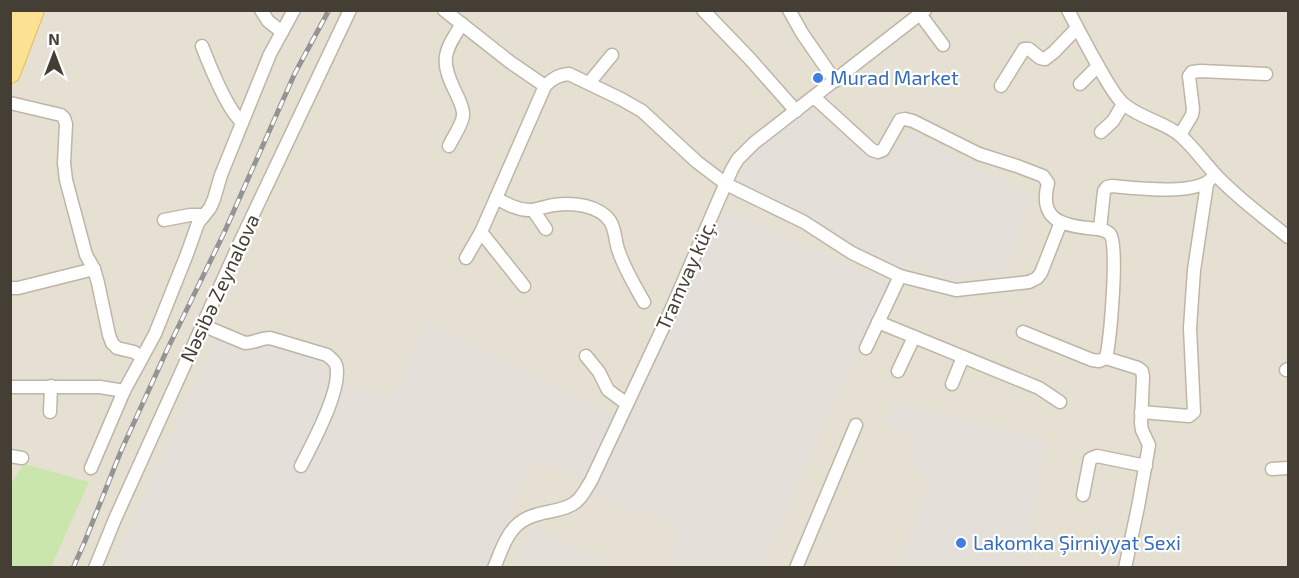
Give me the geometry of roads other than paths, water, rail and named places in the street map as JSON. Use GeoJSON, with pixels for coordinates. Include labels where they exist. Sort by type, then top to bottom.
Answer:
{"type":"FeatureCollection","features":[{"type":"Feature","properties":{"kind":"main road"},"geometry":{"type":"LineString","coordinates":[[10,28],[18,10]]}},
{"type":"Feature","properties":{"kind":"main road"},"geometry":{"type":"LineString","coordinates":[[10,73],[34,10]]}},
{"type":"Feature","properties":{"kind":"street"},"geometry":{"type":"LineString","coordinates":[[261,10],[268,21],[282,32]]}},
{"type":"Feature","properties":{"kind":"street"},"geometry":{"type":"LineString","coordinates":[[91,468],[124,391],[155,334],[198,223],[214,199],[221,175],[270,54],[294,10]]}},
{"type":"Feature","properties":{"kind":"street","name":"Nəsibə Zeynalova"},"geometry":{"type":"LineString","coordinates":[[95,567],[202,325],[350,10]]}},
{"type":"Feature","properties":{"kind":"street"},"geometry":{"type":"LineString","coordinates":[[444,10],[544,86]]}},
{"type":"Feature","properties":{"kind":"street"},"geometry":{"type":"LineString","coordinates":[[703,10],[796,111]]}},
{"type":"Feature","properties":{"kind":"street"},"geometry":{"type":"LineString","coordinates":[[789,10],[834,81]]}},
{"type":"Feature","properties":{"kind":"street"},"geometry":{"type":"LineString","coordinates":[[1068,10],[1098,66],[1124,104],[1180,135],[1196,150],[1211,179],[1235,194],[1288,237]]}},
{"type":"Feature","properties":{"kind":"street"},"geometry":{"type":"LineString","coordinates":[[922,12],[943,45]]}},
{"type":"Feature","properties":{"kind":"street","name":"Tramvay küç."},"geometry":{"type":"LineString","coordinates":[[494,567],[506,539],[516,526],[538,514],[569,506],[580,497],[591,481],[667,319],[738,159],[746,150],[922,12]]}},
{"type":"Feature","properties":{"kind":"street"},"geometry":{"type":"LineString","coordinates":[[449,146],[463,117],[463,110],[448,78],[445,59],[448,46],[462,24]]}},
{"type":"Feature","properties":{"kind":"street"},"geometry":{"type":"LineString","coordinates":[[1000,86],[1024,49],[1029,49],[1040,58],[1045,59],[1077,28]]}},
{"type":"Feature","properties":{"kind":"street"},"geometry":{"type":"LineString","coordinates":[[202,46],[234,114],[242,122]]}},
{"type":"Feature","properties":{"kind":"street"},"geometry":{"type":"LineString","coordinates":[[589,82],[612,55]]}},
{"type":"Feature","properties":{"kind":"street"},"geometry":{"type":"LineString","coordinates":[[1080,84],[1098,66]]}},
{"type":"Feature","properties":{"kind":"street"},"geometry":{"type":"LineString","coordinates":[[1180,135],[1192,115],[1189,76],[1192,72],[1201,70],[1266,74]]}},
{"type":"Feature","properties":{"kind":"street"},"geometry":{"type":"LineString","coordinates":[[466,258],[481,232],[544,86],[562,74],[573,75],[589,82],[642,111],[697,162],[726,184],[804,222],[852,253],[900,276],[956,290],[1029,282],[1041,273],[1061,222]]}},
{"type":"Feature","properties":{"kind":"street"},"geometry":{"type":"LineString","coordinates":[[814,97],[872,150],[878,152],[883,150],[900,120],[905,118],[979,154],[1043,176],[1048,183],[1045,201],[1051,217],[1076,226],[1100,229],[1111,236],[1113,292],[1106,358]]}},
{"type":"Feature","properties":{"kind":"street"},"geometry":{"type":"LineString","coordinates":[[10,103],[61,114],[64,118],[66,124],[64,163],[66,180],[86,255],[94,269],[112,343],[117,348],[134,352],[142,357]]}},
{"type":"Feature","properties":{"kind":"street"},"geometry":{"type":"LineString","coordinates":[[1101,132],[1113,121],[1124,104]]}},
{"type":"Feature","properties":{"kind":"street"},"geometry":{"type":"LineString","coordinates":[[1100,229],[1104,191],[1107,187],[1180,189],[1211,179]]}},
{"type":"Feature","properties":{"kind":"street"},"geometry":{"type":"LineString","coordinates":[[1141,412],[1190,416],[1194,412],[1190,328],[1193,281],[1211,179]]}},
{"type":"Feature","properties":{"kind":"street"},"geometry":{"type":"LineString","coordinates":[[496,198],[513,207],[533,210],[558,204],[574,204],[587,207],[605,216],[611,222],[619,255],[644,302]]}},
{"type":"Feature","properties":{"kind":"street"},"geometry":{"type":"LineString","coordinates":[[533,210],[546,229]]}},
{"type":"Feature","properties":{"kind":"street"},"geometry":{"type":"LineString","coordinates":[[164,220],[203,215]]}},
{"type":"Feature","properties":{"kind":"street"},"geometry":{"type":"LineString","coordinates":[[481,232],[524,285]]}},
{"type":"Feature","properties":{"kind":"street"},"geometry":{"type":"LineString","coordinates":[[10,288],[94,269]]}},
{"type":"Feature","properties":{"kind":"street"},"geometry":{"type":"LineString","coordinates":[[866,348],[900,276]]}},
{"type":"Feature","properties":{"kind":"street"},"geometry":{"type":"LineString","coordinates":[[878,322],[1039,388],[1060,402]]}},
{"type":"Feature","properties":{"kind":"street"},"geometry":{"type":"LineString","coordinates":[[202,325],[245,344],[270,338],[327,355],[332,359],[336,365],[337,375],[333,394],[302,466]]}},
{"type":"Feature","properties":{"kind":"street"},"geometry":{"type":"LineString","coordinates":[[1023,332],[1092,360],[1099,361],[1106,358],[1142,371],[1140,423],[1149,445],[1125,567]]}},
{"type":"Feature","properties":{"kind":"street"},"geometry":{"type":"LineString","coordinates":[[898,371],[914,337]]}},
{"type":"Feature","properties":{"kind":"street"},"geometry":{"type":"LineString","coordinates":[[586,356],[599,372],[608,390],[627,404]]}},
{"type":"Feature","properties":{"kind":"street"},"geometry":{"type":"LineString","coordinates":[[952,384],[963,357]]}},
{"type":"Feature","properties":{"kind":"street"},"geometry":{"type":"LineString","coordinates":[[50,412],[51,386]]}},
{"type":"Feature","properties":{"kind":"street"},"geometry":{"type":"LineString","coordinates":[[10,387],[100,387],[124,391]]}},
{"type":"Feature","properties":{"kind":"street"},"geometry":{"type":"LineString","coordinates":[[796,567],[856,424]]}},
{"type":"Feature","properties":{"kind":"street"},"geometry":{"type":"LineString","coordinates":[[1083,495],[1090,459],[1093,457],[1146,466]]}},
{"type":"Feature","properties":{"kind":"street"},"geometry":{"type":"LineString","coordinates":[[1272,469],[1288,468]]}},
{"type":"Feature","properties":{"kind":"railway"},"geometry":{"type":"LineString","coordinates":[[73,568],[121,451],[167,350],[224,233],[295,73],[329,10]]}},
{"type":"Feature","properties":{"kind":"place","name":"Murad Market"},"geometry":{"type":"Point","coordinates":[818,78]}},
{"type":"Feature","properties":{"kind":"place","name":"Lakomka Şirniyyat Sexi"},"geometry":{"type":"Point","coordinates":[961,543]}}]}
